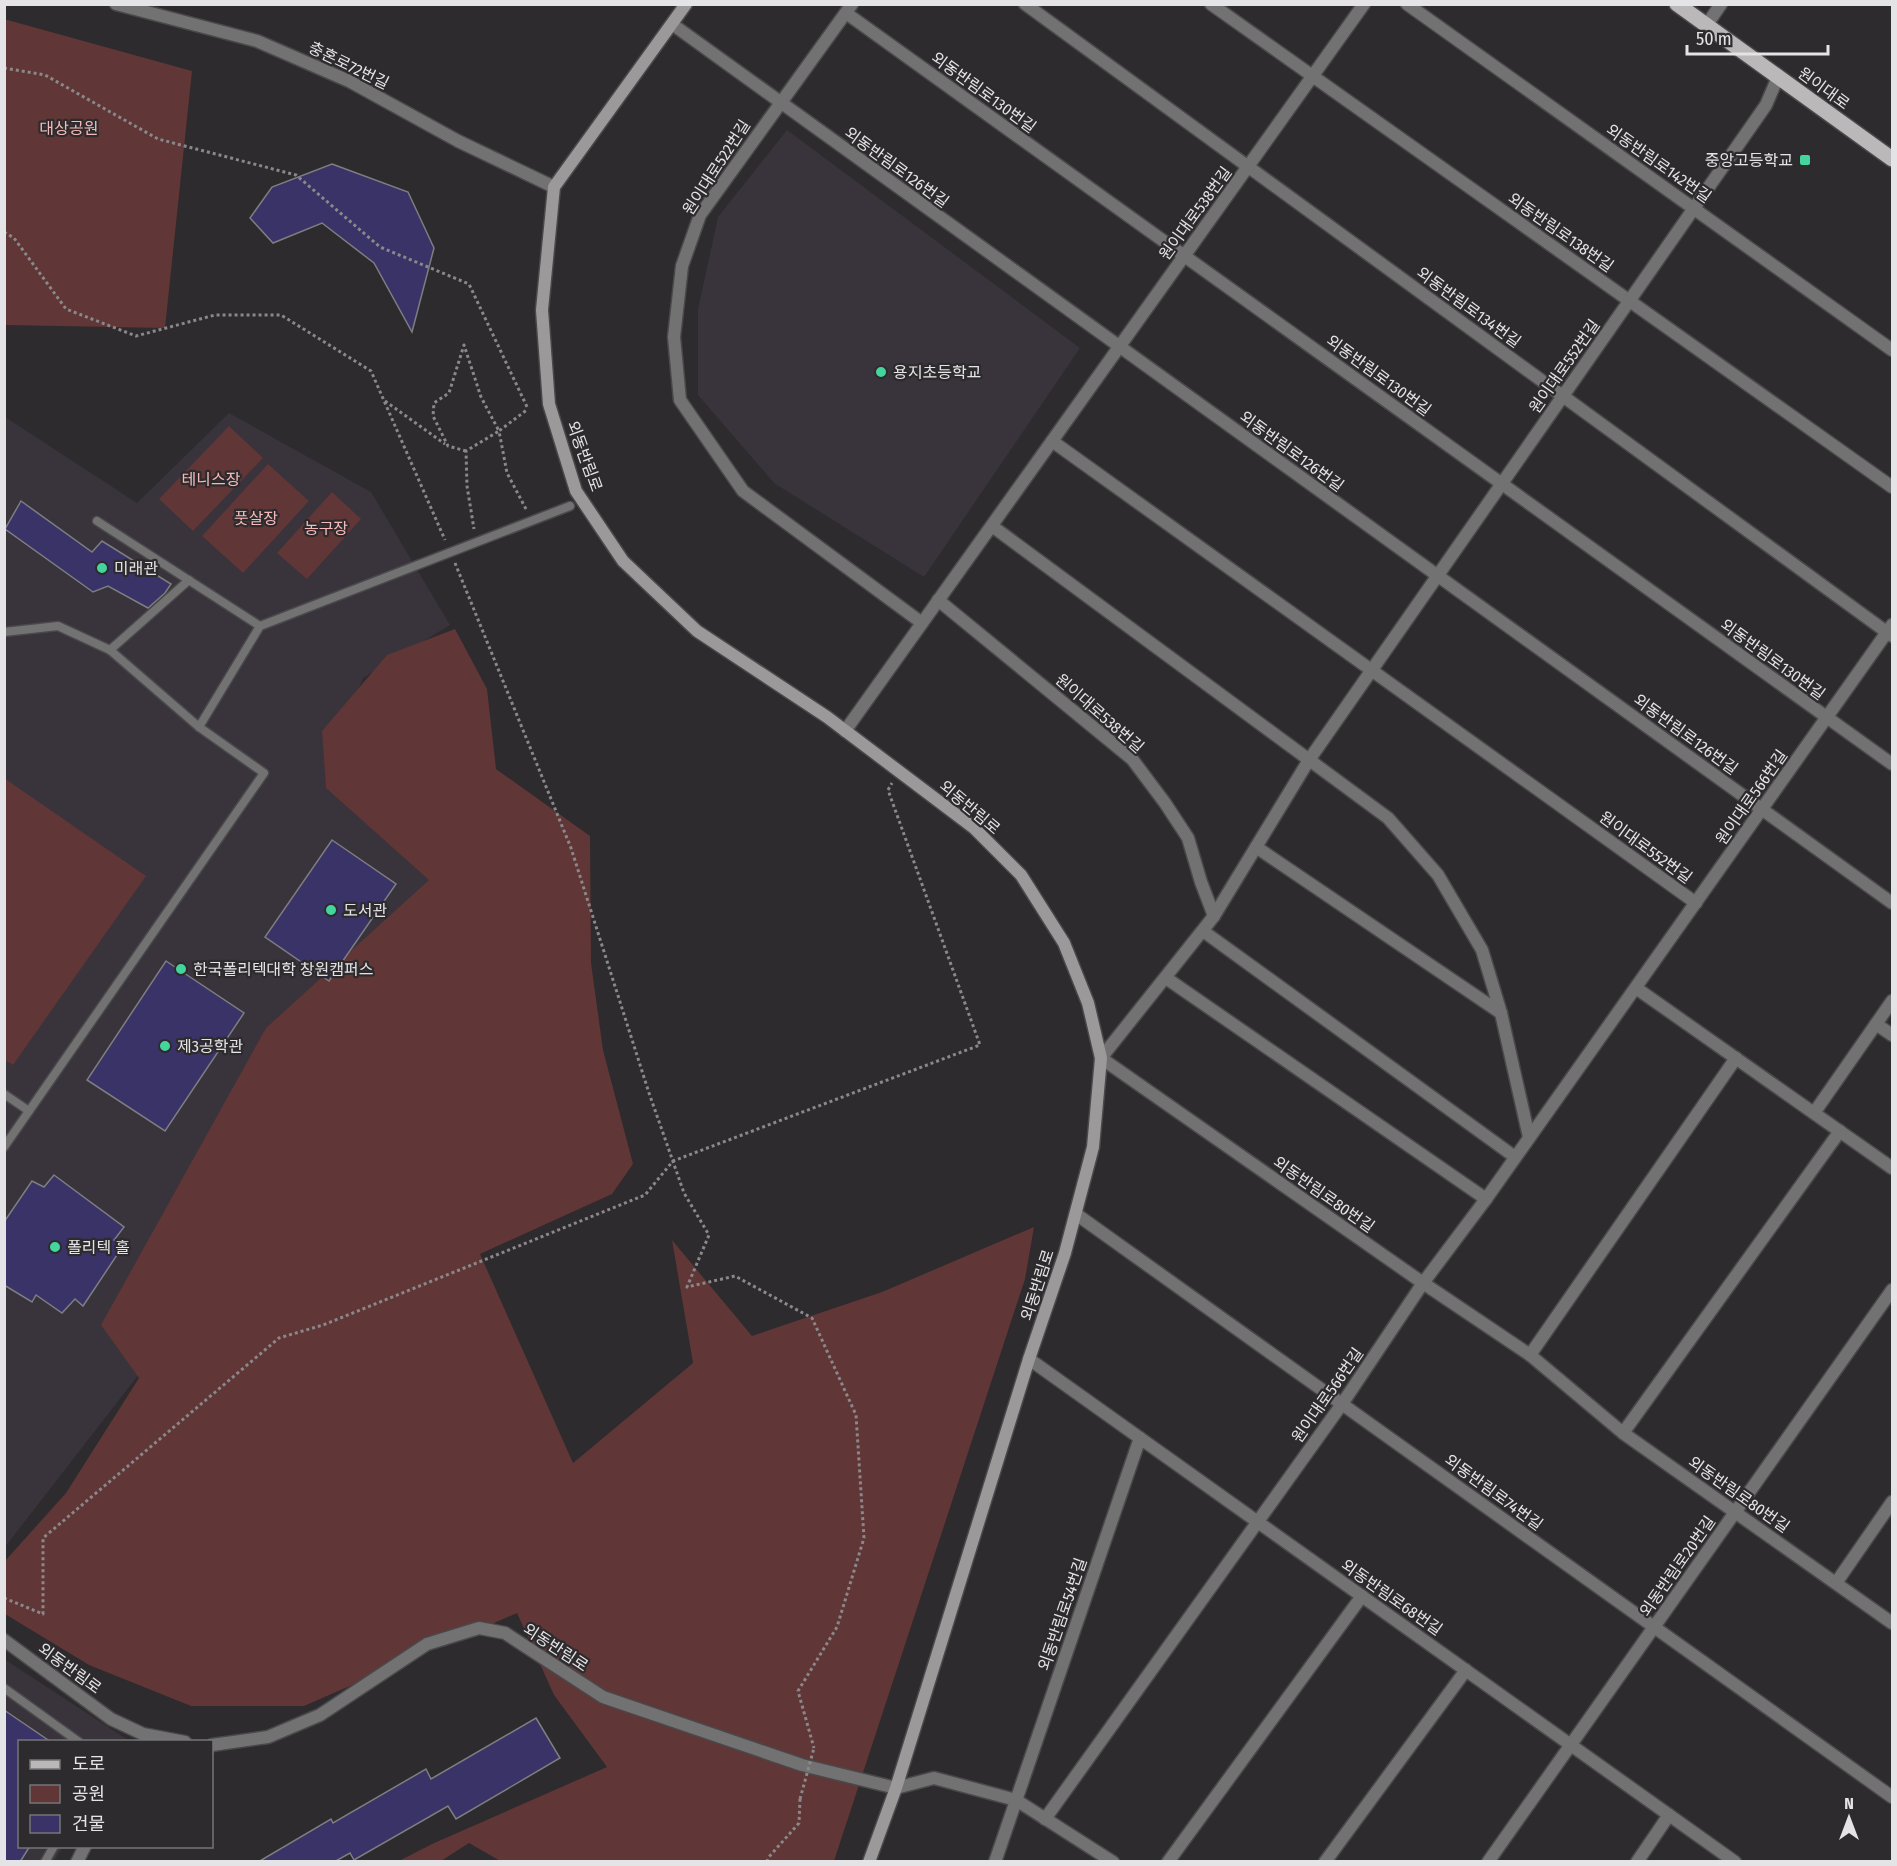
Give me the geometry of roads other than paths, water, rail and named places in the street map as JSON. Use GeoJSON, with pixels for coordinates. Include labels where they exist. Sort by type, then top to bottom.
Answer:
{"type":"FeatureCollection","features":[{"type":"Feature","properties":{"kind":"main road"},"geometry":{"type":"LineString","coordinates":[[554,188],[686,4]]}},
{"type":"Feature","properties":{"kind":"main road","name":"원이대로"},"geometry":{"type":"LineString","coordinates":[[1677,4],[1893,159]]}},
{"type":"Feature","properties":{"kind":"main road","name":"외동반림로"},"geometry":{"type":"LineString","coordinates":[[554,188],[542,310],[549,404],[576,491],[623,561],[697,632],[845,730],[974,828],[1021,875],[1064,943],[1088,1003],[1101,1058],[1093,1147],[1065,1253],[1029,1359],[896,1788],[869,1862]]}},
{"type":"Feature","properties":{"kind":"street","name":"충혼로72번길"},"geometry":{"type":"LineString","coordinates":[[116,4],[257,41],[349,81],[458,141],[554,188]]}},
{"type":"Feature","properties":{"kind":"street","name":"외동반림로134번길"},"geometry":{"type":"LineString","coordinates":[[1025,4],[1563,396],[1891,631]]}},
{"type":"Feature","properties":{"kind":"street","name":"외동반림로138번길"},"geometry":{"type":"LineString","coordinates":[[1211,4],[1893,487]]}},
{"type":"Feature","properties":{"kind":"street","name":"원이대로538번길"},"geometry":{"type":"LineString","coordinates":[[845,730],[1364,4]]}},
{"type":"Feature","properties":{"kind":"street","name":"외동반림로142번길"},"geometry":{"type":"LineString","coordinates":[[1407,4],[1893,350]]}},
{"type":"Feature","properties":{"kind":"street"},"geometry":{"type":"LineString","coordinates":[[1706,26],[1721,4]]}},
{"type":"Feature","properties":{"kind":"street","name":"원이대로522번길"},"geometry":{"type":"LineString","coordinates":[[849,9],[779,102],[700,214],[682,266],[674,337],[680,400],[743,491],[922,623]]}},
{"type":"Feature","properties":{"kind":"street","name":"외동반림로130번길"},"geometry":{"type":"LineString","coordinates":[[849,9],[1184,256],[1893,764]]}},
{"type":"Feature","properties":{"kind":"street","name":"외동반림로126번길"},"geometry":{"type":"LineString","coordinates":[[672,24],[1893,903]]}},
{"type":"Feature","properties":{"kind":"street","name":"원이대로552번길"},"geometry":{"type":"LineString","coordinates":[[1101,1058],[1214,916],[1309,759],[1766,105],[1778,77]]}},
{"type":"Feature","properties":{"kind":"street"},"geometry":{"type":"LineString","coordinates":[[1052,441],[1371,670]]}},
{"type":"Feature","properties":{"kind":"street"},"geometry":{"type":"LineString","coordinates":[[992,525],[1388,818],[1438,875],[1482,950],[1501,1013],[1529,1137]]}},
{"type":"Feature","properties":{"kind":"street","name":"원이대로538번길"},"geometry":{"type":"LineString","coordinates":[[939,600],[1132,759],[1188,838],[1214,916]]}},
{"type":"Feature","properties":{"kind":"street","name":"원이대로566번길"},"geometry":{"type":"LineString","coordinates":[[1045,1819],[1342,1404],[1423,1283],[1636,988],[1827,717],[1891,631]]}},
{"type":"Feature","properties":{"kind":"street","name":"원이대로552번길"},"geometry":{"type":"LineString","coordinates":[[1371,670],[1696,903]]}},
{"type":"Feature","properties":{"kind":"street"},"geometry":{"type":"LineString","coordinates":[[1256,847],[1501,1013]]}},
{"type":"Feature","properties":{"kind":"street"},"geometry":{"type":"LineString","coordinates":[[1203,931],[1515,1157]]}},
{"type":"Feature","properties":{"kind":"street"},"geometry":{"type":"LineString","coordinates":[[1166,978],[1486,1198]]}},
{"type":"Feature","properties":{"kind":"street"},"geometry":{"type":"LineString","coordinates":[[1636,988],[1893,1168]]}},
{"type":"Feature","properties":{"kind":"street"},"geometry":{"type":"LineString","coordinates":[[1814,1113],[1893,1001]]}},
{"type":"Feature","properties":{"kind":"street"},"geometry":{"type":"LineString","coordinates":[[1876,1024],[1893,1035]]}},
{"type":"Feature","properties":{"kind":"street","name":"외동반림로80번길"},"geometry":{"type":"LineString","coordinates":[[1101,1058],[1530,1355],[1623,1433],[1893,1623]]}},
{"type":"Feature","properties":{"kind":"street"},"geometry":{"type":"LineString","coordinates":[[1530,1355],[1736,1058]]}},
{"type":"Feature","properties":{"kind":"street"},"geometry":{"type":"LineString","coordinates":[[1623,1433],[1840,1131]]}},
{"type":"Feature","properties":{"kind":"street","name":"외동반림로74번길"},"geometry":{"type":"LineString","coordinates":[[1076,1214],[1893,1797]]}},
{"type":"Feature","properties":{"kind":"street","name":"외동반림로20번길"},"geometry":{"type":"LineString","coordinates":[[1488,1862],[1893,1290]]}},
{"type":"Feature","properties":{"kind":"street","name":"외동반림로68번길"},"geometry":{"type":"LineString","coordinates":[[1029,1359],[1735,1862]]}},
{"type":"Feature","properties":{"kind":"street","name":"외동반림로54번길"},"geometry":{"type":"LineString","coordinates":[[995,1862],[1140,1438]]}},
{"type":"Feature","properties":{"kind":"street"},"geometry":{"type":"LineString","coordinates":[[1836,1583],[1893,1502]]}},
{"type":"Feature","properties":{"kind":"street"},"geometry":{"type":"LineString","coordinates":[[1168,1862],[1362,1596]]}},
{"type":"Feature","properties":{"kind":"street","name":"외동반림로"},"geometry":{"type":"LineString","coordinates":[[213,1745],[268,1737],[320,1715],[427,1644],[479,1628],[505,1633],[603,1697],[802,1765],[896,1788]]}},
{"type":"Feature","properties":{"kind":"street","name":"외동반림로"},"geometry":{"type":"LineString","coordinates":[[4,1640],[111,1719],[141,1738],[163,1740]]}},
{"type":"Feature","properties":{"kind":"street"},"geometry":{"type":"LineString","coordinates":[[1324,1862],[1466,1670]]}},
{"type":"Feature","properties":{"kind":"street"},"geometry":{"type":"LineString","coordinates":[[896,1788],[934,1778],[1016,1800],[1113,1862]]}},
{"type":"Feature","properties":{"kind":"street"},"geometry":{"type":"LineString","coordinates":[[1636,1862],[1669,1815]]}},
{"type":"Feature","properties":{"kind":"street"},"geometry":{"type":"LineString","coordinates":[[77,1862],[84,1848]]}},
{"type":"Feature","properties":{"kind":"lane"},"geometry":{"type":"LineString","coordinates":[[199,727],[260,626],[570,506]]}},
{"type":"Feature","properties":{"kind":"lane"},"geometry":{"type":"LineString","coordinates":[[97,520],[260,626]]}},
{"type":"Feature","properties":{"kind":"lane"},"geometry":{"type":"LineString","coordinates":[[110,650],[189,580]]}},
{"type":"Feature","properties":{"kind":"lane"},"geometry":{"type":"LineString","coordinates":[[4,632],[58,626],[110,650],[199,727],[264,773],[4,1147]]}},
{"type":"Feature","properties":{"kind":"lane"},"geometry":{"type":"LineString","coordinates":[[4,1094],[29,1111]]}},
{"type":"Feature","properties":{"kind":"lane"},"geometry":{"type":"LineString","coordinates":[[4,1688],[76,1740]]}},
{"type":"Feature","properties":{"kind":"lane"},"geometry":{"type":"LineString","coordinates":[[45,1862],[53,1848]]}},
{"type":"Feature","properties":{"kind":"place","name":"중앙고등학교"},"geometry":{"type":"Point","coordinates":[1805,160]}},
{"type":"Feature","properties":{"kind":"place","name":"용지초등학교"},"geometry":{"type":"Point","coordinates":[881,372]}},
{"type":"Feature","properties":{"kind":"place","name":"미래관"},"geometry":{"type":"Point","coordinates":[102,568]}},
{"type":"Feature","properties":{"kind":"place","name":"도서관"},"geometry":{"type":"Point","coordinates":[331,910]}},
{"type":"Feature","properties":{"kind":"place","name":"한국폴리텍대학 창원캠퍼스"},"geometry":{"type":"Point","coordinates":[181,969]}},
{"type":"Feature","properties":{"kind":"place","name":"제3공학관"},"geometry":{"type":"Point","coordinates":[165,1046]}},
{"type":"Feature","properties":{"kind":"place","name":"폴리텍 홀"},"geometry":{"type":"Point","coordinates":[55,1247]}},
{"type":"Feature","properties":{"kind":"park label","name":"대상공원"},"geometry":{"type":"Point","coordinates":[69,128]}},
{"type":"Feature","properties":{"kind":"park label","name":"테니스장"},"geometry":{"type":"Point","coordinates":[211,479]}},
{"type":"Feature","properties":{"kind":"park label","name":"풋살장"},"geometry":{"type":"Point","coordinates":[256,518]}},
{"type":"Feature","properties":{"kind":"park label","name":"농구장"},"geometry":{"type":"Point","coordinates":[326,528]}}]}
